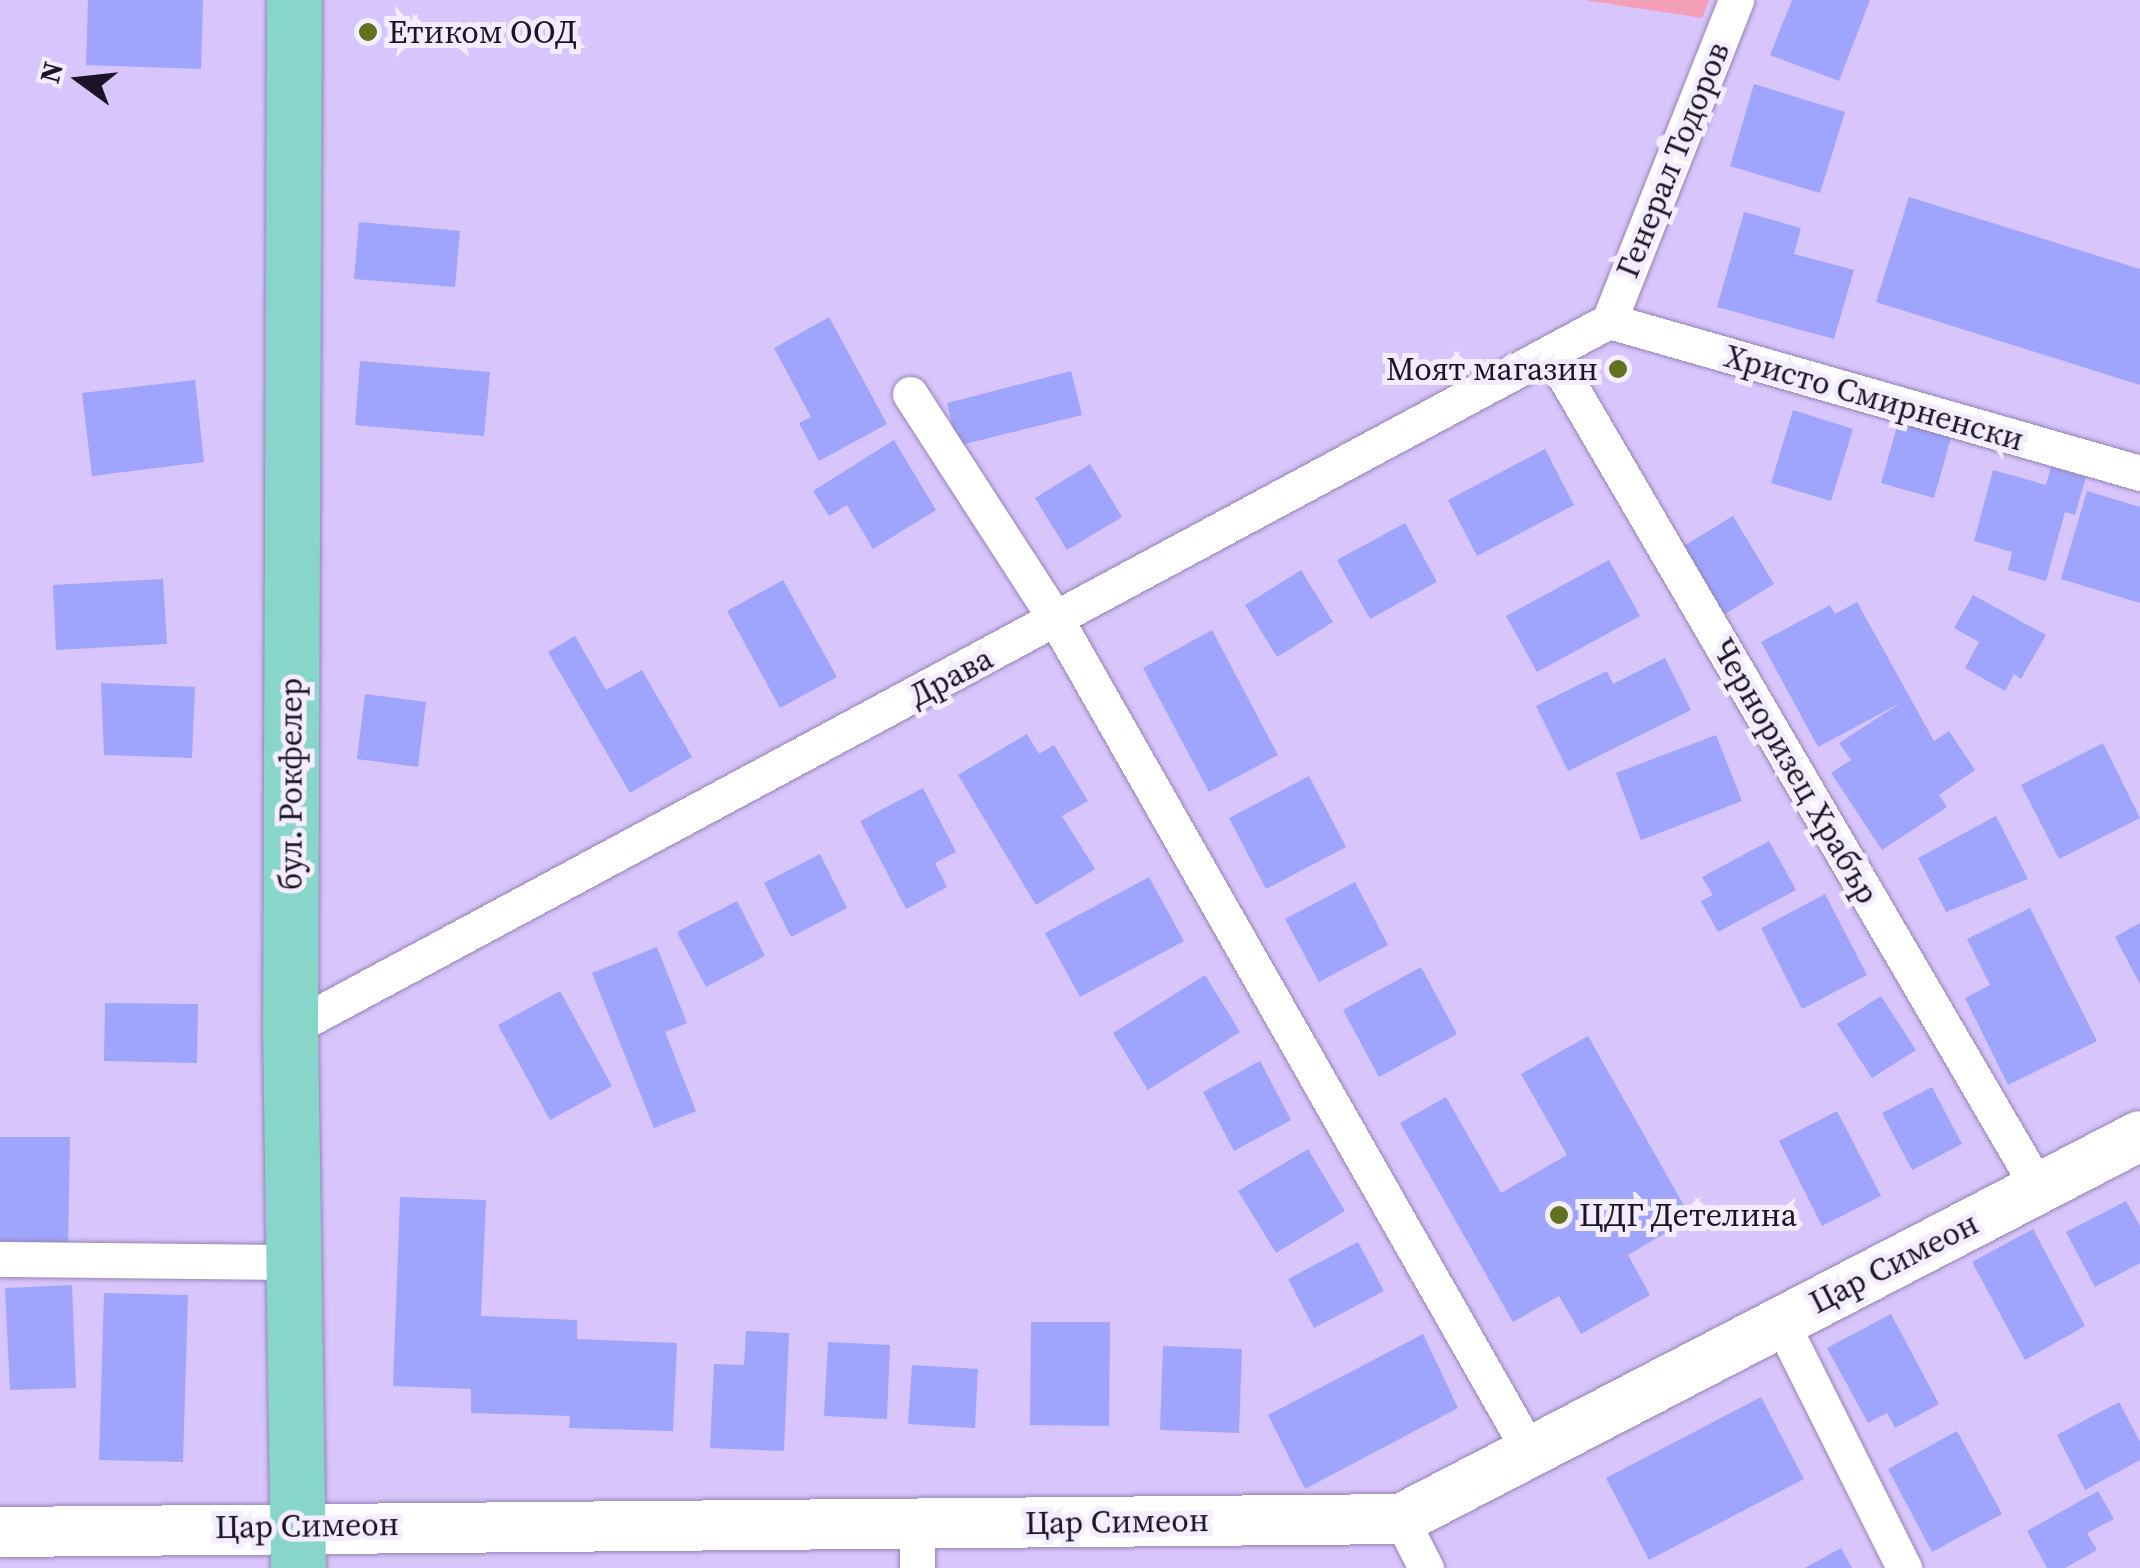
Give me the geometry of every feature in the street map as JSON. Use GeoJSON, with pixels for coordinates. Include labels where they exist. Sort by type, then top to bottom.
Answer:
{"type":"FeatureCollection","features":[{"type":"Feature","properties":{"kind":"main road","name":"бул. Рокфелер"},"geometry":{"type":"LineString","coordinates":[[294,0],[290,1029],[297,1546]]}},
{"type":"Feature","properties":{"kind":"street","name":"Генерал Тодоров"},"geometry":{"type":"LineString","coordinates":[[1609,321],[1736,0]]}},
{"type":"Feature","properties":{"kind":"street","name":"Драва"},"geometry":{"type":"LineString","coordinates":[[290,1029],[1057,621],[1609,321]]}},
{"type":"Feature","properties":{"kind":"street","name":"Христо Смирненски"},"geometry":{"type":"LineString","coordinates":[[1609,321],[2140,473]]}},
{"type":"Feature","properties":{"kind":"street","name":"Черноризец Храбър"},"geometry":{"type":"LineString","coordinates":[[1552,352],[2039,1189]]}},
{"type":"Feature","properties":{"kind":"street"},"geometry":{"type":"LineString","coordinates":[[910,394],[1057,621],[1530,1452]]}},
{"type":"Feature","properties":{"kind":"street","name":"Цар Симеон"},"geometry":{"type":"LineString","coordinates":[[0,1532],[297,1546],[917,1546],[1401,1519],[2140,1136]]}},
{"type":"Feature","properties":{"kind":"street"},"geometry":{"type":"LineString","coordinates":[[0,1259],[291,1262]]}},
{"type":"Feature","properties":{"kind":"street"},"geometry":{"type":"LineString","coordinates":[[1781,1322],[1904,1568]]}},
{"type":"Feature","properties":{"kind":"street"},"geometry":{"type":"LineString","coordinates":[[1401,1519],[1426,1568]]}},
{"type":"Feature","properties":{"kind":"shaded area"},"geometry":{"type":"Polygon","coordinates":[[[1584,0],[1709,0],[1702,18],[1584,0]]]}},
{"type":"Feature","properties":{"kind":"building"},"geometry":{"type":"Polygon","coordinates":[[[88,0],[203,0],[201,69],[86,65],[88,0]]]}},
{"type":"Feature","properties":{"kind":"building"},"geometry":{"type":"Polygon","coordinates":[[[1792,0],[1870,0],[1839,81],[1770,55],[1792,0]]]}},
{"type":"Feature","properties":{"kind":"building"},"geometry":{"type":"Polygon","coordinates":[[[1754,84],[1845,112],[1820,193],[1730,166],[1754,84]]]}},
{"type":"Feature","properties":{"kind":"building"},"geometry":{"type":"Polygon","coordinates":[[[1909,197],[2140,269],[2140,385],[1876,302],[1909,197]]]}},
{"type":"Feature","properties":{"kind":"building"},"geometry":{"type":"Polygon","coordinates":[[[1744,212],[1801,228],[1794,254],[1854,270],[1834,339],[1717,307],[1744,212]]]}},
{"type":"Feature","properties":{"kind":"building"},"geometry":{"type":"Polygon","coordinates":[[[359,222],[460,231],[455,287],[354,279],[359,222]]]}},
{"type":"Feature","properties":{"kind":"building"},"geometry":{"type":"Polygon","coordinates":[[[829,317],[887,424],[819,461],[799,423],[811,417],[774,348],[829,317]]]}},
{"type":"Feature","properties":{"kind":"building"},"geometry":{"type":"Polygon","coordinates":[[[360,361],[490,372],[484,436],[355,425],[360,361]]]}},
{"type":"Feature","properties":{"kind":"building"},"geometry":{"type":"Polygon","coordinates":[[[1071,371],[1082,415],[957,446],[947,403],[1071,371]]]}},
{"type":"Feature","properties":{"kind":"building"},"geometry":{"type":"Polygon","coordinates":[[[195,380],[204,462],[92,476],[82,393],[195,380]]]}},
{"type":"Feature","properties":{"kind":"building"},"geometry":{"type":"Polygon","coordinates":[[[1793,410],[1853,429],[1831,501],[1771,483],[1793,410]]]}},
{"type":"Feature","properties":{"kind":"building"},"geometry":{"type":"Polygon","coordinates":[[[1901,412],[1954,427],[1934,498],[1881,483],[1901,412]]]}},
{"type":"Feature","properties":{"kind":"building"},"geometry":{"type":"Polygon","coordinates":[[[894,440],[936,510],[873,549],[847,505],[829,516],[813,491],[894,440]]]}},
{"type":"Feature","properties":{"kind":"building"},"geometry":{"type":"Polygon","coordinates":[[[1545,449],[1574,505],[1477,556],[1448,500],[1545,449]]]}},
{"type":"Feature","properties":{"kind":"building"},"geometry":{"type":"Polygon","coordinates":[[[1090,464],[1122,517],[1067,550],[1035,498],[1090,464]]]}},
{"type":"Feature","properties":{"kind":"building"},"geometry":{"type":"Polygon","coordinates":[[[2051,467],[2086,477],[2075,515],[2065,512],[2046,581],[2008,570],[2012,552],[1974,541],[1993,470],[2046,485],[2051,467]]]}},
{"type":"Feature","properties":{"kind":"building"},"geometry":{"type":"Polygon","coordinates":[[[2087,491],[2140,507],[2140,603],[2061,579],[2087,491]]]}},
{"type":"Feature","properties":{"kind":"building"},"geometry":{"type":"Polygon","coordinates":[[[1733,516],[1774,584],[1720,617],[1679,549],[1733,516]]]}},
{"type":"Feature","properties":{"kind":"building"},"geometry":{"type":"Polygon","coordinates":[[[1405,523],[1437,582],[1370,619],[1337,560],[1405,523]]]}},
{"type":"Feature","properties":{"kind":"building"},"geometry":{"type":"Polygon","coordinates":[[[1609,560],[1640,616],[1537,672],[1506,616],[1609,560]]]}},
{"type":"Feature","properties":{"kind":"building"},"geometry":{"type":"Polygon","coordinates":[[[1301,570],[1333,622],[1277,657],[1245,605],[1301,570]]]}},
{"type":"Feature","properties":{"kind":"building"},"geometry":{"type":"Polygon","coordinates":[[[163,579],[167,644],[56,650],[53,585],[163,579]]]}},
{"type":"Feature","properties":{"kind":"building"},"geometry":{"type":"Polygon","coordinates":[[[783,580],[837,677],[780,708],[727,611],[783,580]]]}},
{"type":"Feature","properties":{"kind":"building"},"geometry":{"type":"Polygon","coordinates":[[[1973,595],[2046,635],[2021,679],[2014,674],[2005,691],[1965,668],[1979,642],[1954,628],[1973,595]]]}},
{"type":"Feature","properties":{"kind":"building"},"geometry":{"type":"Polygon","coordinates":[[[1857,602],[1934,741],[1949,731],[1975,770],[1939,795],[1947,807],[1882,850],[1831,773],[1851,760],[1839,743],[1902,702],[1818,747],[1761,642],[1830,605],[1835,614],[1857,602]]]}},
{"type":"Feature","properties":{"kind":"building"},"geometry":{"type":"Polygon","coordinates":[[[1212,630],[1278,755],[1209,792],[1143,668],[1212,630]]]}},
{"type":"Feature","properties":{"kind":"building"},"geometry":{"type":"Polygon","coordinates":[[[575,636],[606,690],[642,670],[692,757],[630,793],[548,652],[575,636]]]}},
{"type":"Feature","properties":{"kind":"building"},"geometry":{"type":"Polygon","coordinates":[[[1665,658],[1691,710],[1568,771],[1536,706],[1607,671],[1613,684],[1665,658]]]}},
{"type":"Feature","properties":{"kind":"building"},"geometry":{"type":"Polygon","coordinates":[[[101,683],[195,687],[192,758],[104,755],[101,683]]]}},
{"type":"Feature","properties":{"kind":"building"},"geometry":{"type":"Polygon","coordinates":[[[365,694],[426,702],[418,767],[357,759],[365,694]]]}},
{"type":"Feature","properties":{"kind":"building"},"geometry":{"type":"Polygon","coordinates":[[[1027,734],[1039,754],[1054,745],[1088,801],[1062,816],[1095,869],[1036,905],[958,775],[1027,734]]]}},
{"type":"Feature","properties":{"kind":"building"},"geometry":{"type":"Polygon","coordinates":[[[1716,735],[1742,801],[1641,840],[1616,773],[1716,735]]]}},
{"type":"Feature","properties":{"kind":"building"},"geometry":{"type":"Polygon","coordinates":[[[2103,743],[2140,818],[2059,859],[2021,785],[2103,743]]]}},
{"type":"Feature","properties":{"kind":"building"},"geometry":{"type":"Polygon","coordinates":[[[1309,776],[1346,847],[1266,889],[1229,818],[1309,776]]]}},
{"type":"Feature","properties":{"kind":"building"},"geometry":{"type":"Polygon","coordinates":[[[923,788],[956,852],[935,863],[947,887],[906,909],[860,821],[923,788]]]}},
{"type":"Feature","properties":{"kind":"building"},"geometry":{"type":"Polygon","coordinates":[[[1996,816],[2028,879],[1946,912],[1918,858],[1996,816]]]}},
{"type":"Feature","properties":{"kind":"building"},"geometry":{"type":"Polygon","coordinates":[[[1769,841],[1796,890],[1718,932],[1701,901],[1713,895],[1702,877],[1769,841]]]}},
{"type":"Feature","properties":{"kind":"building"},"geometry":{"type":"Polygon","coordinates":[[[820,854],[847,908],[791,937],[764,883],[820,854]]]}},
{"type":"Feature","properties":{"kind":"building"},"geometry":{"type":"Polygon","coordinates":[[[1149,877],[1184,941],[1080,997],[1045,933],[1149,877]]]}},
{"type":"Feature","properties":{"kind":"building"},"geometry":{"type":"Polygon","coordinates":[[[1355,882],[1388,945],[1319,982],[1285,919],[1355,882]]]}},
{"type":"Feature","properties":{"kind":"building"},"geometry":{"type":"Polygon","coordinates":[[[1825,894],[1867,975],[1802,1009],[1761,928],[1825,894]]]}},
{"type":"Feature","properties":{"kind":"building"},"geometry":{"type":"Polygon","coordinates":[[[737,901],[765,956],[706,987],[677,932],[737,901]]]}},
{"type":"Feature","properties":{"kind":"building"},"geometry":{"type":"Polygon","coordinates":[[[2030,908],[2097,1041],[2008,1085],[1965,998],[1990,985],[1967,939],[2030,908]]]}},
{"type":"Feature","properties":{"kind":"building"},"geometry":{"type":"Polygon","coordinates":[[[2140,923],[2140,984],[2115,937],[2140,923]]]}},
{"type":"Feature","properties":{"kind":"building"},"geometry":{"type":"Polygon","coordinates":[[[657,947],[687,1023],[665,1032],[696,1111],[654,1128],[592,973],[657,947]]]}},
{"type":"Feature","properties":{"kind":"building"},"geometry":{"type":"Polygon","coordinates":[[[1421,967],[1457,1034],[1379,1077],[1343,1010],[1421,967]]]}},
{"type":"Feature","properties":{"kind":"building"},"geometry":{"type":"Polygon","coordinates":[[[1205,975],[1240,1032],[1148,1090],[1113,1033],[1205,975]]]}},
{"type":"Feature","properties":{"kind":"building"},"geometry":{"type":"Polygon","coordinates":[[[560,991],[612,1086],[550,1120],[498,1025],[560,991]]]}},
{"type":"Feature","properties":{"kind":"building"},"geometry":{"type":"Polygon","coordinates":[[[1881,996],[1916,1050],[1872,1078],[1837,1024],[1881,996]]]}},
{"type":"Feature","properties":{"kind":"building"},"geometry":{"type":"Polygon","coordinates":[[[105,1003],[198,1004],[197,1063],[104,1061],[105,1003]]]}},
{"type":"Feature","properties":{"kind":"building"},"geometry":{"type":"Polygon","coordinates":[[[1588,1036],[1691,1218],[1628,1255],[1650,1295],[1581,1334],[1559,1296],[1513,1322],[1400,1123],[1446,1097],[1501,1193],[1567,1155],[1521,1074],[1588,1036]]]}},
{"type":"Feature","properties":{"kind":"building"},"geometry":{"type":"Polygon","coordinates":[[[1260,1061],[1291,1120],[1234,1151],[1203,1092],[1260,1061]]]}},
{"type":"Feature","properties":{"kind":"building"},"geometry":{"type":"Polygon","coordinates":[[[1932,1087],[1962,1144],[1912,1170],[1882,1113],[1932,1087]]]}},
{"type":"Feature","properties":{"kind":"building"},"geometry":{"type":"Polygon","coordinates":[[[1837,1111],[1881,1196],[1822,1226],[1779,1141],[1837,1111]]]}},
{"type":"Feature","properties":{"kind":"building"},"geometry":{"type":"Polygon","coordinates":[[[0,1137],[70,1137],[68,1248],[0,1248],[0,1137]]]}},
{"type":"Feature","properties":{"kind":"building"},"geometry":{"type":"Polygon","coordinates":[[[1308,1149],[1345,1211],[1276,1253],[1238,1191],[1308,1149]]]}},
{"type":"Feature","properties":{"kind":"building"},"geometry":{"type":"Polygon","coordinates":[[[400,1197],[486,1200],[481,1316],[577,1320],[577,1339],[677,1343],[673,1431],[569,1428],[570,1416],[471,1413],[471,1389],[393,1386],[400,1197]]]}},
{"type":"Feature","properties":{"kind":"building"},"geometry":{"type":"Polygon","coordinates":[[[2126,1201],[2140,1226],[2140,1263],[2095,1287],[2066,1232],[2126,1201]]]}},
{"type":"Feature","properties":{"kind":"building"},"geometry":{"type":"Polygon","coordinates":[[[2033,1229],[2085,1326],[2025,1360],[1972,1262],[2033,1229]]]}},
{"type":"Feature","properties":{"kind":"building"},"geometry":{"type":"Polygon","coordinates":[[[1358,1242],[1384,1291],[1314,1328],[1288,1279],[1358,1242]]]}},
{"type":"Feature","properties":{"kind":"building"},"geometry":{"type":"Polygon","coordinates":[[[72,1285],[76,1388],[10,1390],[5,1288],[72,1285]]]}},
{"type":"Feature","properties":{"kind":"building"},"geometry":{"type":"Polygon","coordinates":[[[104,1293],[188,1295],[183,1462],[99,1460],[104,1293]]]}},
{"type":"Feature","properties":{"kind":"building"},"geometry":{"type":"Polygon","coordinates":[[[1891,1314],[1939,1404],[1895,1428],[1887,1413],[1868,1423],[1827,1348],[1891,1314]]]}},
{"type":"Feature","properties":{"kind":"building"},"geometry":{"type":"Polygon","coordinates":[[[1031,1322],[1110,1322],[1109,1426],[1030,1425],[1031,1322]]]}},
{"type":"Feature","properties":{"kind":"building"},"geometry":{"type":"Polygon","coordinates":[[[746,1331],[789,1333],[784,1451],[710,1448],[714,1364],[744,1365],[746,1331]]]}},
{"type":"Feature","properties":{"kind":"building"},"geometry":{"type":"Polygon","coordinates":[[[1423,1334],[1458,1408],[1305,1489],[1268,1415],[1423,1334]]]}},
{"type":"Feature","properties":{"kind":"building"},"geometry":{"type":"Polygon","coordinates":[[[828,1342],[890,1345],[887,1419],[824,1416],[828,1342]]]}},
{"type":"Feature","properties":{"kind":"building"},"geometry":{"type":"Polygon","coordinates":[[[1163,1346],[1242,1349],[1239,1433],[1160,1430],[1163,1346]]]}},
{"type":"Feature","properties":{"kind":"building"},"geometry":{"type":"Polygon","coordinates":[[[912,1365],[978,1369],[975,1428],[908,1424],[912,1365]]]}},
{"type":"Feature","properties":{"kind":"building"},"geometry":{"type":"Polygon","coordinates":[[[1761,1397],[1804,1479],[1649,1560],[1606,1478],[1761,1397]]]}},
{"type":"Feature","properties":{"kind":"building"},"geometry":{"type":"Polygon","coordinates":[[[2119,1402],[2140,1442],[2140,1460],[2085,1490],[2057,1435],[2119,1402]]]}},
{"type":"Feature","properties":{"kind":"building"},"geometry":{"type":"Polygon","coordinates":[[[1957,1431],[2002,1514],[1932,1552],[1888,1469],[1957,1431]]]}},
{"type":"Feature","properties":{"kind":"building"},"geometry":{"type":"Polygon","coordinates":[[[2098,1491],[2114,1519],[2087,1533],[2097,1550],[2065,1568],[2047,1568],[2027,1531],[2098,1491]]]}},
{"type":"Feature","properties":{"kind":"building"},"geometry":{"type":"Polygon","coordinates":[[[1841,1548],[1852,1568],[1805,1568],[1841,1548]]]}},
{"type":"Feature","properties":{"kind":"place","name":"Етиком ООД"},"geometry":{"type":"Point","coordinates":[368,32]}},
{"type":"Feature","properties":{"kind":"place","name":"Моят магазин"},"geometry":{"type":"Point","coordinates":[1618,369]}},
{"type":"Feature","properties":{"kind":"place","name":"ЦДГ Детелина"},"geometry":{"type":"Point","coordinates":[1559,1215]}}]}
